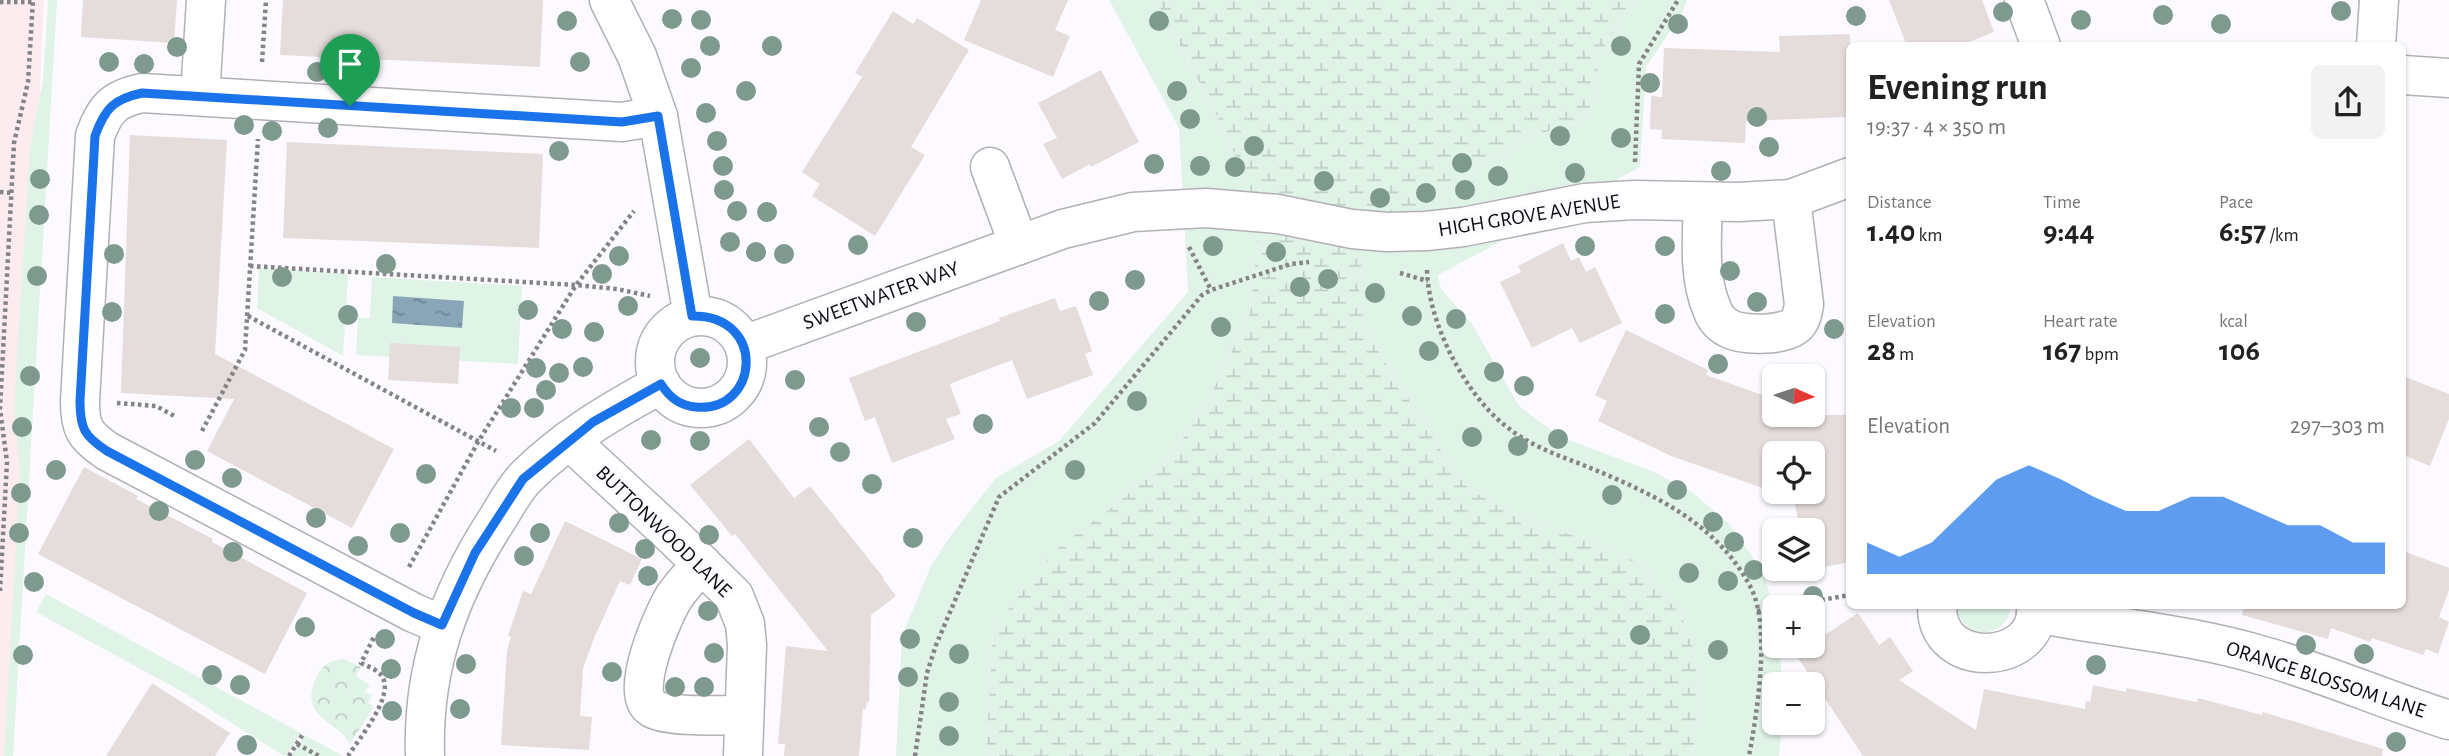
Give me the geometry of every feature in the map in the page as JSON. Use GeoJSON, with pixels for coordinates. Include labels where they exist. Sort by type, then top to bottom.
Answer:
{"type":"FeatureCollection","features":[{"type":"Feature","properties":{"kind":"street"},"geometry":{"type":"LineString","coordinates":[[200,96],[206,0]]}},
{"type":"Feature","properties":{"kind":"street"},"geometry":{"type":"LineString","coordinates":[[609,0],[638,56],[658,116],[692,316]]}},
{"type":"Feature","properties":{"kind":"street"},"geometry":{"type":"LineString","coordinates":[[2024,0],[2040,42]]}},
{"type":"Feature","properties":{"kind":"street"},"geometry":{"type":"LineString","coordinates":[[2376,42],[2379,0]]}},
{"type":"Feature","properties":{"kind":"street"},"geometry":{"type":"LineString","coordinates":[[2406,75],[2449,78]]}},
{"type":"Feature","properties":{"kind":"street"},"geometry":{"type":"LineString","coordinates":[[442,625],[414,613],[107,451],[92,441],[83,430],[80,416],[83,345],[95,136],[100,120],[110,106],[123,97],[142,93],[622,122],[658,116]]}},
{"type":"Feature","properties":{"kind":"street"},"geometry":{"type":"LineString","coordinates":[[990,167],[1019,245]]}},
{"type":"Feature","properties":{"kind":"street","name":"HIGH GROVE AVENUE"},"geometry":{"type":"LineString","coordinates":[[1206,208],[1278,214],[1352,229],[1426,231],[1463,227],[1585,204],[1633,200],[1703,202],[1791,199],[1846,178]]}},
{"type":"Feature","properties":{"kind":"street"},"geometry":{"type":"LineString","coordinates":[[1703,202],[1703,264],[1712,311],[1719,322],[1729,329],[1756,333],[1784,331],[1796,326],[1802,316],[1804,304],[1791,199]]}},
{"type":"Feature","properties":{"kind":"street","name":"SWEETWATER WAY"},"geometry":{"type":"LineString","coordinates":[[744,345],[1063,229],[1133,212],[1206,208]]}},
{"type":"Feature","properties":{"kind":"street"},"geometry":{"type":"LineString","coordinates":[[692,316],[709,316],[736,331],[744,345],[747,359],[745,374],[735,392],[718,405],[689,407],[676,401],[661,384],[654,362],[657,346],[677,322],[692,316]]}},
{"type":"Feature","properties":{"kind":"street"},"geometry":{"type":"LineString","coordinates":[[425,756],[426,708],[442,625],[475,553],[523,479],[593,422],[661,384]]}},
{"type":"Feature","properties":{"kind":"street","name":"BUTTONWOOD LANE"},"geometry":{"type":"LineString","coordinates":[[569,440],[734,596],[744,624],[747,645],[743,756]]}},
{"type":"Feature","properties":{"kind":"street"},"geometry":{"type":"LineString","coordinates":[[702,564],[673,600],[649,656],[642,687],[643,697],[652,709],[665,713],[744,715]]}},
{"type":"Feature","properties":{"kind":"street","name":"ORANGE BLOSSOM LANE"},"geometry":{"type":"LineString","coordinates":[[1937,609],[1943,632],[1953,643],[1967,651],[1981,653],[2009,649],[2031,628],[2036,609],[2241,650],[2300,667],[2449,720]]}},
{"type":"Feature","properties":{"kind":"path"},"geometry":{"type":"LineString","coordinates":[[262,64],[266,0]]}},
{"type":"Feature","properties":{"kind":"path"},"geometry":{"type":"LineString","coordinates":[[1635,166],[1639,64],[1678,0]]}},
{"type":"Feature","properties":{"kind":"path"},"geometry":{"type":"LineString","coordinates":[[0,2],[33,1],[28,82],[14,143],[2,349],[0,410],[7,462],[0,591]]}},
{"type":"Feature","properties":{"kind":"path"},"geometry":{"type":"LineString","coordinates":[[202,431],[245,350],[258,134]]}},
{"type":"Feature","properties":{"kind":"path"},"geometry":{"type":"LineString","coordinates":[[0,192],[12,192]]}},
{"type":"Feature","properties":{"kind":"path"},"geometry":{"type":"LineString","coordinates":[[408,568],[478,442],[576,285],[640,202]]}},
{"type":"Feature","properties":{"kind":"path"},"geometry":{"type":"LineString","coordinates":[[1426,231],[1428,281],[1433,312],[1459,373],[1486,407],[1507,428],[1548,451],[1619,480],[1681,511],[1720,545],[1752,589],[1762,634],[1757,711],[1749,756]]}},
{"type":"Feature","properties":{"kind":"path"},"geometry":{"type":"LineString","coordinates":[[1188,243],[1211,290]]}},
{"type":"Feature","properties":{"kind":"path"},"geometry":{"type":"LineString","coordinates":[[915,756],[927,673],[999,497],[1095,423],[1202,295],[1291,264],[1313,261]]}},
{"type":"Feature","properties":{"kind":"path"},"geometry":{"type":"LineString","coordinates":[[250,266],[576,285],[617,289],[649,296]]}},
{"type":"Feature","properties":{"kind":"path"},"geometry":{"type":"LineString","coordinates":[[1391,270],[1428,281]]}},
{"type":"Feature","properties":{"kind":"path"},"geometry":{"type":"LineString","coordinates":[[248,316],[503,455]]}},
{"type":"Feature","properties":{"kind":"path"},"geometry":{"type":"LineString","coordinates":[[104,402],[156,406],[176,417]]}},
{"type":"Feature","properties":{"kind":"path"},"geometry":{"type":"LineString","coordinates":[[1825,599],[1846,596]]}},
{"type":"Feature","properties":{"kind":"path"},"geometry":{"type":"LineString","coordinates":[[1757,611],[1762,610]]}},
{"type":"Feature","properties":{"kind":"path"},"geometry":{"type":"LineString","coordinates":[[348,756],[383,701],[386,689],[384,679],[378,671],[361,663],[376,633]]}},
{"type":"Feature","properties":{"kind":"path"},"geometry":{"type":"LineString","coordinates":[[289,756],[303,734]]}},
{"type":"Feature","properties":{"kind":"path"},"geometry":{"type":"LineString","coordinates":[[297,744],[319,756]]}},
{"type":"Feature","properties":{"kind":"shaded area"},"geometry":{"type":"Polygon","coordinates":[[[0,0],[44,0],[9,756],[0,756],[0,0]]]}},
{"type":"Feature","properties":{"kind":"green space"},"geometry":{"type":"Polygon","coordinates":[[[48,0],[57,0],[13,756],[4,756],[20,471],[14,406],[30,147],[43,80],[48,0]]]}},
{"type":"Feature","properties":{"kind":"green space"},"geometry":{"type":"Polygon","coordinates":[[[1109,0],[1156,0],[1227,135],[1260,217],[1250,313],[1203,411],[1163,465],[1110,509],[993,628],[986,756],[896,756],[902,636],[931,566],[951,535],[996,478],[1059,441],[1188,292],[1179,128],[1109,0]]]}},
{"type":"Feature","properties":{"kind":"green space"},"geometry":{"type":"Polygon","coordinates":[[[1156,0],[1634,0],[1600,53],[1593,103],[1575,123],[1529,137],[1368,237],[1358,283],[1365,330],[1449,463],[1469,489],[1510,513],[1606,547],[1640,564],[1682,617],[1695,654],[1698,700],[1693,756],[986,756],[993,629],[1054,551],[1163,465],[1203,411],[1250,313],[1260,217],[1227,135],[1156,0]]]}},
{"type":"Feature","properties":{"kind":"green space"},"geometry":{"type":"Polygon","coordinates":[[[1634,0],[1687,0],[1681,15],[1646,67],[1640,167],[1438,275],[1441,289],[1472,324],[1519,406],[1560,437],[1652,471],[1693,493],[1730,525],[1762,570],[1762,581],[1766,581],[1769,595],[1762,595],[1762,658],[1781,658],[1781,672],[1762,672],[1762,735],[1781,735],[1779,756],[1693,756],[1698,700],[1695,654],[1682,617],[1640,564],[1606,547],[1510,513],[1469,489],[1449,463],[1365,330],[1358,283],[1368,237],[1529,137],[1575,123],[1593,103],[1600,53],[1634,0]]]}},
{"type":"Feature","properties":{"kind":"green space"},"geometry":{"type":"Polygon","coordinates":[[[259,268],[348,274],[343,356],[257,308],[259,268]]]}},
{"type":"Feature","properties":{"kind":"green space"},"geometry":{"type":"Polygon","coordinates":[[[372,277],[522,286],[518,364],[356,355],[358,318],[370,318],[372,277]]]}},
{"type":"Feature","properties":{"kind":"green space"},"geometry":{"type":"Polygon","coordinates":[[[46,594],[301,733],[284,756],[181,691],[36,612],[46,594]]]}},
{"type":"Feature","properties":{"kind":"green space"},"geometry":{"type":"Polygon","coordinates":[[[1958,609],[2010,609],[2001,626],[1993,631],[1974,631],[1966,626],[1958,609]]]}},
{"type":"Feature","properties":{"kind":"green space"},"geometry":{"type":"Polygon","coordinates":[[[344,659],[361,667],[356,676],[370,685],[365,692],[372,695],[368,703],[374,707],[350,744],[345,736],[321,717],[312,701],[312,690],[322,668],[331,662],[344,659]]]}},
{"type":"Feature","properties":{"kind":"green space"},"geometry":{"type":"Polygon","coordinates":[[[305,735],[343,756],[292,756],[305,735]]]}},
{"type":"Feature","properties":{"kind":"water"},"geometry":{"type":"Polygon","coordinates":[[[393,296],[464,301],[462,328],[392,323],[393,296]]]}},
{"type":"Feature","properties":{"kind":"building"},"geometry":{"type":"Polygon","coordinates":[[[83,0],[177,0],[174,43],[81,37],[83,0]]]}},
{"type":"Feature","properties":{"kind":"building"},"geometry":{"type":"Polygon","coordinates":[[[283,0],[543,0],[540,67],[280,55],[283,0]]]}},
{"type":"Feature","properties":{"kind":"building"},"geometry":{"type":"Polygon","coordinates":[[[981,0],[1068,0],[1055,30],[1070,36],[1053,77],[964,40],[981,0]]]}},
{"type":"Feature","properties":{"kind":"building"},"geometry":{"type":"Polygon","coordinates":[[[1889,0],[1982,0],[1994,32],[1969,42],[1905,42],[1889,0]]]}},
{"type":"Feature","properties":{"kind":"building"},"geometry":{"type":"Polygon","coordinates":[[[893,11],[913,24],[917,18],[969,50],[911,147],[925,155],[875,236],[812,196],[820,184],[802,172],[862,77],[855,73],[893,11]]]}},
{"type":"Feature","properties":{"kind":"building"},"geometry":{"type":"Polygon","coordinates":[[[1850,34],[1850,42],[1846,42],[1846,117],[1746,121],[1745,143],[1661,139],[1662,130],[1650,129],[1651,96],[1662,97],[1664,48],[1780,52],[1779,36],[1850,34]]]}},
{"type":"Feature","properties":{"kind":"building"},"geometry":{"type":"Polygon","coordinates":[[[1101,70],[1139,142],[1062,179],[1043,144],[1057,138],[1038,103],[1101,70]]]}},
{"type":"Feature","properties":{"kind":"building"},"geometry":{"type":"Polygon","coordinates":[[[130,135],[227,140],[215,354],[394,449],[352,528],[207,451],[234,399],[121,393],[130,135]]]}},
{"type":"Feature","properties":{"kind":"building"},"geometry":{"type":"Polygon","coordinates":[[[287,142],[543,154],[539,248],[283,238],[287,142]]]}},
{"type":"Feature","properties":{"kind":"building"},"geometry":{"type":"Polygon","coordinates":[[[1563,243],[1571,261],[1579,257],[1586,272],[1595,267],[1622,323],[1580,343],[1572,328],[1532,348],[1500,282],[1521,272],[1518,266],[1563,243]]]}},
{"type":"Feature","properties":{"kind":"building"},"geometry":{"type":"Polygon","coordinates":[[[1055,298],[1060,311],[1076,306],[1092,351],[1085,354],[1093,375],[1027,399],[1012,360],[952,383],[950,385],[961,414],[946,419],[955,439],[892,463],[875,417],[865,421],[849,378],[1055,298]]]}},
{"type":"Feature","properties":{"kind":"building"},"geometry":{"type":"Polygon","coordinates":[[[1626,330],[1708,370],[1706,375],[1762,395],[1762,427],[1825,427],[1825,415],[1846,415],[1846,563],[1825,567],[1825,518],[1798,518],[1795,504],[1825,504],[1825,441],[1762,441],[1762,488],[1671,456],[1598,421],[1607,401],[1595,395],[1626,330]]]}},
{"type":"Feature","properties":{"kind":"building"},"geometry":{"type":"Polygon","coordinates":[[[390,343],[460,347],[458,384],[388,380],[390,343]]]}},
{"type":"Feature","properties":{"kind":"building"},"geometry":{"type":"Polygon","coordinates":[[[2406,377],[2449,394],[2449,419],[2430,466],[2406,456],[2406,377]]]}},
{"type":"Feature","properties":{"kind":"building"},"geometry":{"type":"Polygon","coordinates":[[[749,439],[794,498],[810,486],[896,596],[871,615],[869,704],[867,701],[866,709],[863,709],[859,756],[784,756],[785,744],[778,744],[786,646],[828,651],[735,534],[732,536],[690,485],[749,439]]]}},
{"type":"Feature","properties":{"kind":"building"},"geometry":{"type":"Polygon","coordinates":[[[84,467],[138,496],[136,499],[213,539],[212,542],[307,593],[265,674],[38,554],[84,467]]]}},
{"type":"Feature","properties":{"kind":"building"},"geometry":{"type":"Polygon","coordinates":[[[565,521],[642,559],[630,585],[620,581],[583,668],[580,716],[592,717],[589,750],[501,745],[507,651],[511,637],[508,636],[523,591],[531,594],[565,521]]]}},
{"type":"Feature","properties":{"kind":"building"},"geometry":{"type":"Polygon","coordinates":[[[2406,552],[2449,568],[2449,590],[2439,617],[2449,622],[2438,654],[2426,649],[2423,655],[2372,638],[2370,642],[2331,628],[2328,639],[2242,615],[2243,609],[2406,609],[2406,552]]]}},
{"type":"Feature","properties":{"kind":"building"},"geometry":{"type":"Polygon","coordinates":[[[1858,613],[1879,645],[1890,637],[1913,671],[1899,680],[1976,730],[1984,689],[2085,709],[2086,701],[2090,702],[2093,685],[2126,692],[2127,688],[2197,702],[2198,698],[2262,715],[2263,712],[2383,749],[2382,756],[1863,756],[1825,699],[1825,672],[1807,672],[1798,658],[1825,658],[1825,635],[1858,613]]]}},
{"type":"Feature","properties":{"kind":"building"},"geometry":{"type":"Polygon","coordinates":[[[152,683],[230,733],[215,756],[106,756],[152,683]]]}},
{"type":"Feature","properties":{"kind":"route"},"geometry":{"type":"LineString","coordinates":[[142,93],[350,106],[622,122],[658,116],[692,316],[709,316],[736,331],[744,345],[747,359],[745,374],[739,387],[730,398],[718,405],[689,407],[676,401],[661,384],[593,422],[523,479],[475,553],[442,625],[414,613],[107,451],[92,441],[83,430],[80,416],[95,136],[100,120],[110,106],[123,97],[142,93]]}}]}
